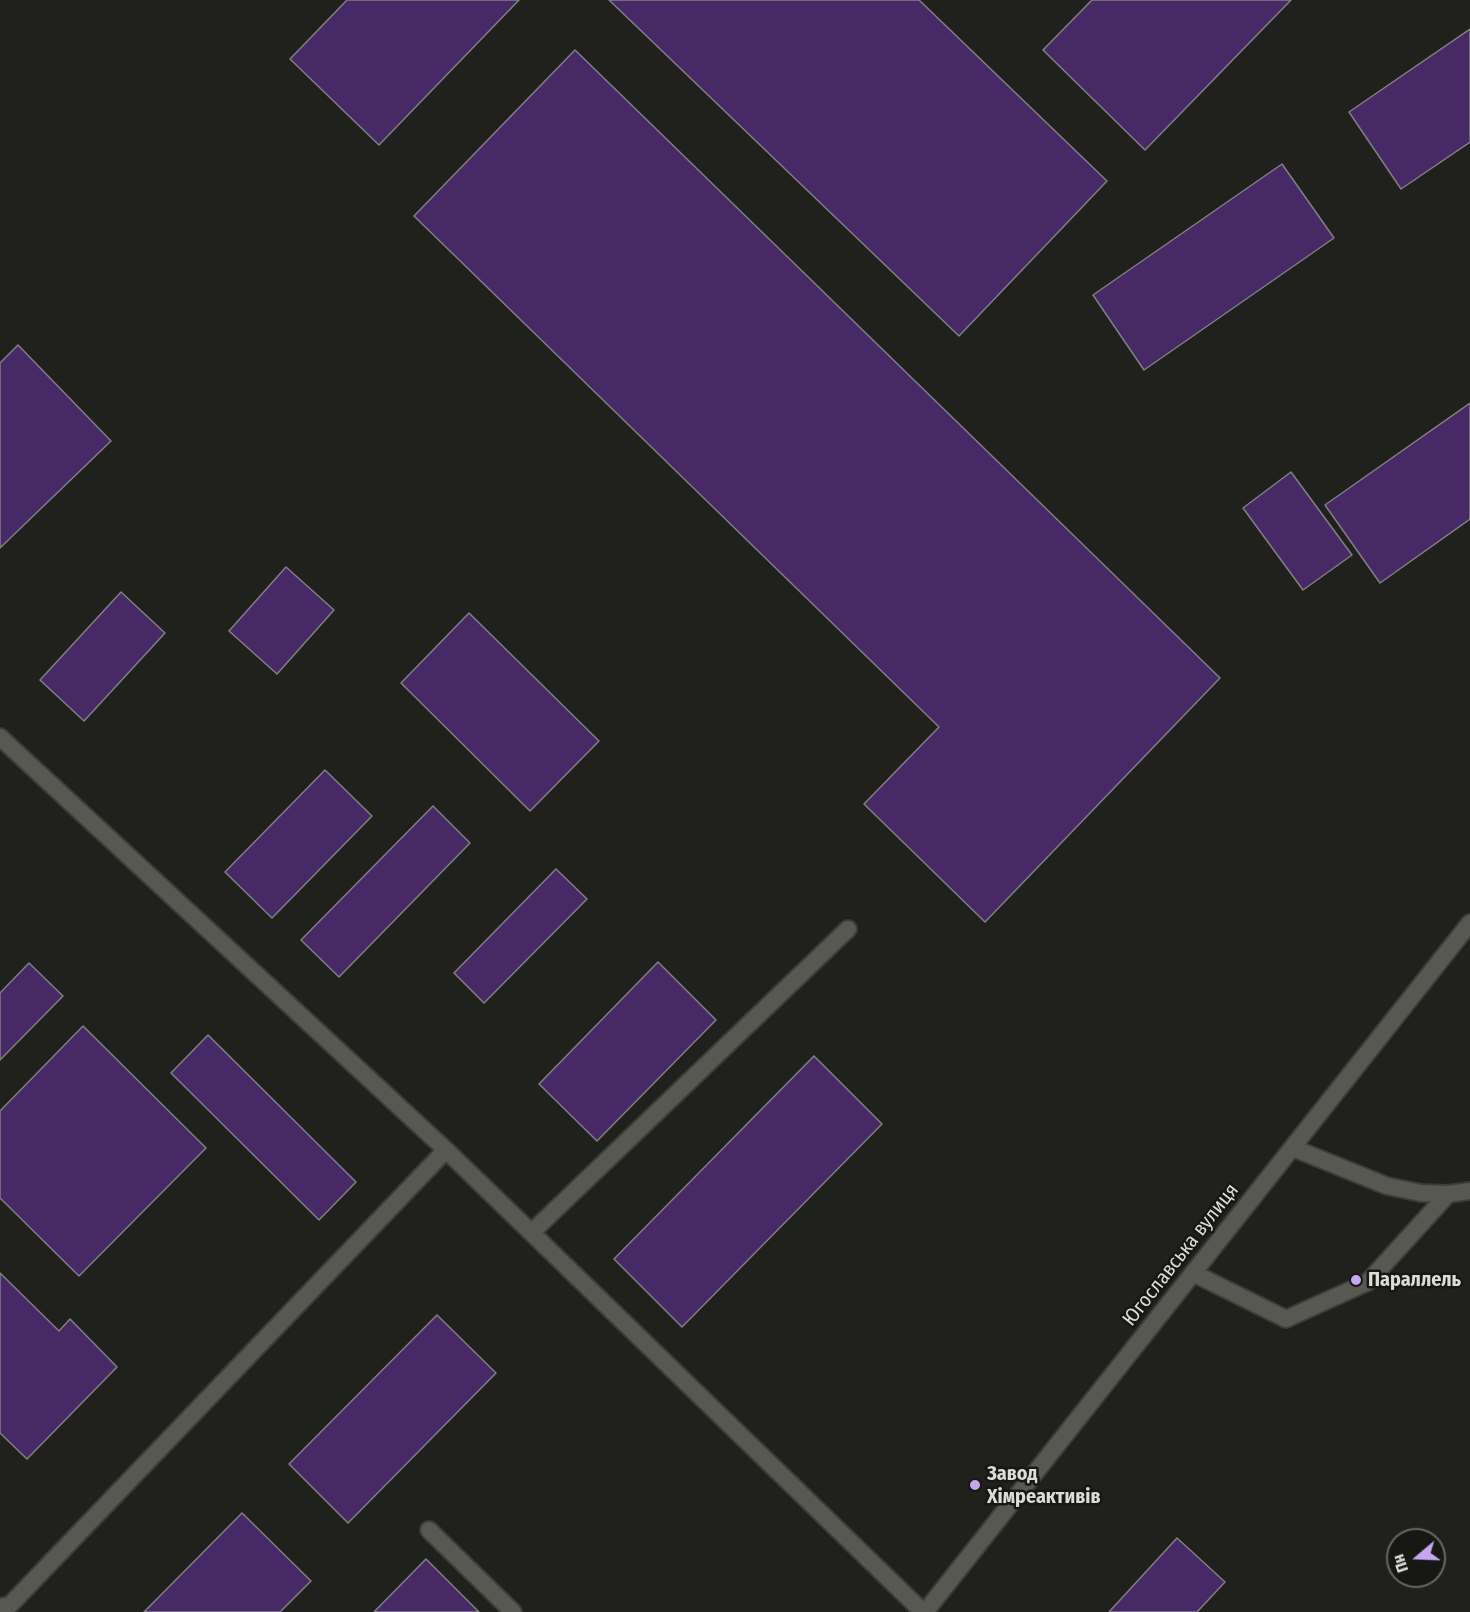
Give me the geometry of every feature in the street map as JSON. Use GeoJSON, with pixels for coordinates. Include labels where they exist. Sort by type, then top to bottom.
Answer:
{"type":"FeatureCollection","features":[{"type":"Feature","properties":{"kind":"main road"},"geometry":{"type":"LineString","coordinates":[[0,737],[446,1150],[924,1612]]}},
{"type":"Feature","properties":{"kind":"main road","name":"Югославська вулиця"},"geometry":{"type":"LineString","coordinates":[[924,1612],[1470,923]]}},
{"type":"Feature","properties":{"kind":"main road"},"geometry":{"type":"LineString","coordinates":[[532,1232],[848,929]]}},
{"type":"Feature","properties":{"kind":"main road"},"geometry":{"type":"LineString","coordinates":[[1293,1148],[1388,1186],[1421,1193],[1448,1194],[1470,1191]]}},
{"type":"Feature","properties":{"kind":"main road"},"geometry":{"type":"LineString","coordinates":[[0,1607],[10,1605],[446,1150]]}},
{"type":"Feature","properties":{"kind":"main road"},"geometry":{"type":"LineString","coordinates":[[1193,1274],[1286,1319],[1368,1282],[1448,1194]]}},
{"type":"Feature","properties":{"kind":"main road"},"geometry":{"type":"LineString","coordinates":[[429,1530],[513,1612]]}},
{"type":"Feature","properties":{"kind":"building"},"geometry":{"type":"Polygon","coordinates":[[[347,0],[519,0],[379,145],[290,59],[347,0]]]}},
{"type":"Feature","properties":{"kind":"building"},"geometry":{"type":"Polygon","coordinates":[[[609,0],[919,0],[1107,181],[959,336],[609,0]]]}},
{"type":"Feature","properties":{"kind":"building"},"geometry":{"type":"Polygon","coordinates":[[[1092,0],[1291,0],[1145,150],[1043,50],[1092,0]]]}},
{"type":"Feature","properties":{"kind":"building"},"geometry":{"type":"Polygon","coordinates":[[[1470,29],[1470,142],[1401,189],[1349,112],[1470,29]]]}},
{"type":"Feature","properties":{"kind":"building"},"geometry":{"type":"Polygon","coordinates":[[[575,50],[1220,678],[985,922],[864,804],[939,727],[414,216],[575,50]]]}},
{"type":"Feature","properties":{"kind":"building"},"geometry":{"type":"Polygon","coordinates":[[[1282,164],[1334,238],[1144,370],[1093,295],[1282,164]]]}},
{"type":"Feature","properties":{"kind":"building"},"geometry":{"type":"Polygon","coordinates":[[[18,345],[111,441],[0,548],[0,363],[18,345]]]}},
{"type":"Feature","properties":{"kind":"building"},"geometry":{"type":"Polygon","coordinates":[[[1470,403],[1470,519],[1380,583],[1325,505],[1470,403]]]}},
{"type":"Feature","properties":{"kind":"building"},"geometry":{"type":"Polygon","coordinates":[[[1291,472],[1352,555],[1303,590],[1243,508],[1291,472]]]}},
{"type":"Feature","properties":{"kind":"building"},"geometry":{"type":"Polygon","coordinates":[[[286,567],[334,610],[277,674],[229,631],[286,567]]]}},
{"type":"Feature","properties":{"kind":"building"},"geometry":{"type":"Polygon","coordinates":[[[121,592],[165,633],[84,721],[40,680],[121,592]]]}},
{"type":"Feature","properties":{"kind":"building"},"geometry":{"type":"Polygon","coordinates":[[[469,613],[599,741],[530,811],[401,683],[469,613]]]}},
{"type":"Feature","properties":{"kind":"building"},"geometry":{"type":"Polygon","coordinates":[[[325,770],[372,816],[272,918],[225,872],[325,770]]]}},
{"type":"Feature","properties":{"kind":"building"},"geometry":{"type":"Polygon","coordinates":[[[433,806],[470,843],[339,977],[301,940],[433,806]]]}},
{"type":"Feature","properties":{"kind":"building"},"geometry":{"type":"Polygon","coordinates":[[[556,869],[587,899],[484,1003],[454,973],[556,869]]]}},
{"type":"Feature","properties":{"kind":"building"},"geometry":{"type":"Polygon","coordinates":[[[658,962],[716,1020],[597,1141],[539,1084],[658,962]]]}},
{"type":"Feature","properties":{"kind":"building"},"geometry":{"type":"Polygon","coordinates":[[[29,963],[63,996],[0,1060],[0,993],[29,963]]]}},
{"type":"Feature","properties":{"kind":"building"},"geometry":{"type":"Polygon","coordinates":[[[83,1026],[206,1148],[79,1276],[0,1198],[0,1111],[83,1026]]]}},
{"type":"Feature","properties":{"kind":"building"},"geometry":{"type":"Polygon","coordinates":[[[208,1035],[356,1182],[319,1220],[171,1073],[208,1035]]]}},
{"type":"Feature","properties":{"kind":"building"},"geometry":{"type":"Polygon","coordinates":[[[814,1056],[882,1124],[682,1327],[614,1259],[814,1056]]]}},
{"type":"Feature","properties":{"kind":"building"},"geometry":{"type":"Polygon","coordinates":[[[0,1273],[59,1331],[70,1319],[117,1367],[27,1459],[0,1433],[0,1273]]]}},
{"type":"Feature","properties":{"kind":"building"},"geometry":{"type":"Polygon","coordinates":[[[437,1315],[496,1373],[348,1523],[289,1464],[437,1315]]]}},
{"type":"Feature","properties":{"kind":"building"},"geometry":{"type":"Polygon","coordinates":[[[242,1513],[311,1581],[280,1612],[144,1612],[242,1513]]]}},
{"type":"Feature","properties":{"kind":"building"},"geometry":{"type":"Polygon","coordinates":[[[1177,1538],[1225,1582],[1197,1612],[1109,1612],[1177,1538]]]}},
{"type":"Feature","properties":{"kind":"building"},"geometry":{"type":"Polygon","coordinates":[[[426,1559],[479,1612],[374,1612],[426,1559]]]}},
{"type":"Feature","properties":{"kind":"place","name":"Параллель"},"geometry":{"type":"Point","coordinates":[1356,1280]}},
{"type":"Feature","properties":{"kind":"place","name":"Завод Хімреактивів"},"geometry":{"type":"Point","coordinates":[975,1485]}}]}
